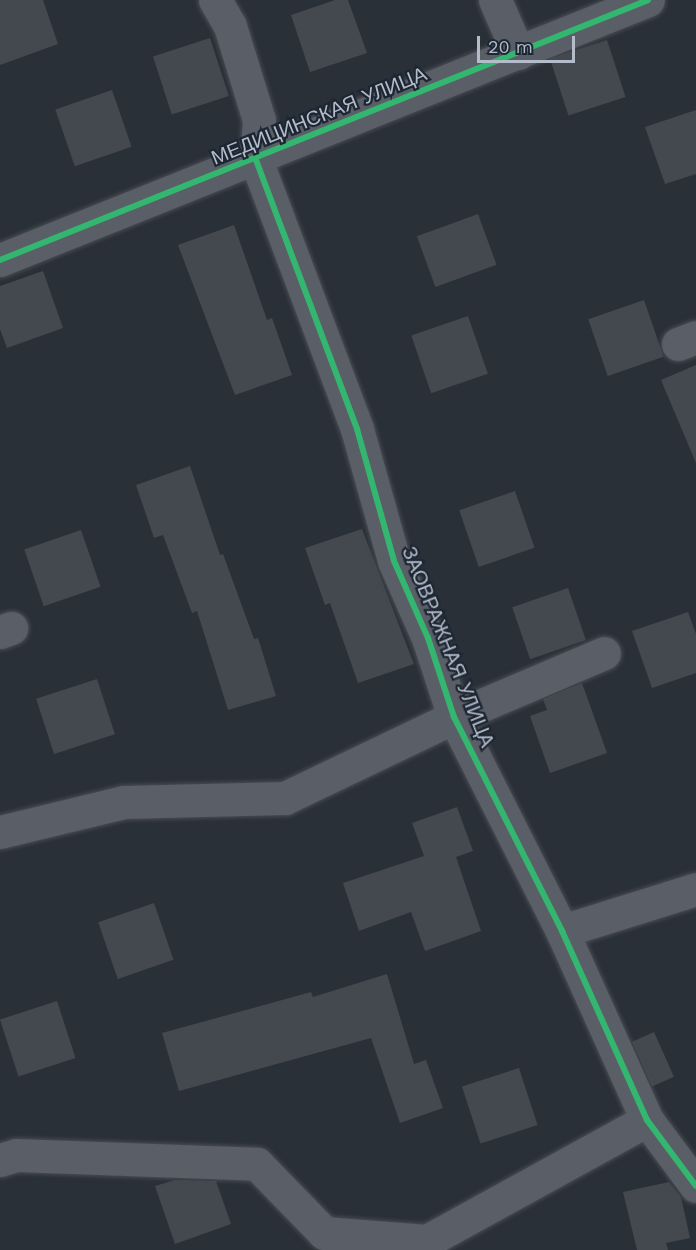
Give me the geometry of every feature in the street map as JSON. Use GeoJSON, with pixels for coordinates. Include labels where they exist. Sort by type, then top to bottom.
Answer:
{"type":"FeatureCollection","features":[{"type":"Feature","properties":{"kind":"street"},"geometry":{"type":"LineString","coordinates":[[215,0],[230,26],[259,120],[256,160]]}},
{"type":"Feature","properties":{"kind":"street"},"geometry":{"type":"LineString","coordinates":[[495,0],[518,53]]}},
{"type":"Feature","properties":{"kind":"street","name":"МЕДИЦИНСКАЯ УЛИЦА"},"geometry":{"type":"LineString","coordinates":[[0,260],[256,160],[648,0]]}},
{"type":"Feature","properties":{"kind":"street","name":"ЗАОВРАЖНАЯ УЛИЦА"},"geometry":{"type":"LineString","coordinates":[[256,160],[357,429],[394,561],[428,638],[454,717],[562,931],[647,1120],[696,1186]]}},
{"type":"Feature","properties":{"kind":"street"},"geometry":{"type":"LineString","coordinates":[[0,832],[124,802],[285,798],[454,717],[604,653]]}},
{"type":"Feature","properties":{"kind":"street"},"geometry":{"type":"LineString","coordinates":[[562,931],[693,883]]}},
{"type":"Feature","properties":{"kind":"street"},"geometry":{"type":"LineString","coordinates":[[0,1160],[16,1155],[257,1164],[324,1233],[433,1246],[647,1120]]}},
{"type":"Feature","properties":{"kind":"building"},"geometry":{"type":"Polygon","coordinates":[[[0,0],[43,0],[58,44],[0,65],[0,0]]]}},
{"type":"Feature","properties":{"kind":"building"},"geometry":{"type":"Polygon","coordinates":[[[335,0],[348,0],[367,53],[310,72],[291,15],[335,0]]]}},
{"type":"Feature","properties":{"kind":"building"},"geometry":{"type":"Polygon","coordinates":[[[210,38],[229,96],[172,115],[153,57],[210,38]]]}},
{"type":"Feature","properties":{"kind":"building"},"geometry":{"type":"Polygon","coordinates":[[[607,40],[626,97],[568,116],[550,59],[607,40]]]}},
{"type":"Feature","properties":{"kind":"building"},"geometry":{"type":"Polygon","coordinates":[[[112,90],[132,147],[75,166],[55,110],[112,90]]]}},
{"type":"Feature","properties":{"kind":"building"},"geometry":{"type":"Polygon","coordinates":[[[696,110],[696,174],[665,184],[645,127],[696,110]]]}},
{"type":"Feature","properties":{"kind":"building"},"geometry":{"type":"Polygon","coordinates":[[[478,214],[496,265],[435,287],[417,236],[478,214]]]}},
{"type":"Feature","properties":{"kind":"building"},"geometry":{"type":"Polygon","coordinates":[[[234,225],[267,320],[272,318],[292,375],[235,395],[178,245],[234,225]]]}},
{"type":"Feature","properties":{"kind":"building"},"geometry":{"type":"Polygon","coordinates":[[[43,271],[63,328],[7,348],[0,329],[0,286],[43,271]]]}},
{"type":"Feature","properties":{"kind":"building"},"geometry":{"type":"Polygon","coordinates":[[[644,300],[664,357],[608,376],[588,319],[644,300]]]}},
{"type":"Feature","properties":{"kind":"building"},"geometry":{"type":"Polygon","coordinates":[[[468,316],[488,374],[431,393],[411,336],[468,316]]]}},
{"type":"Feature","properties":{"kind":"building"},"geometry":{"type":"Polygon","coordinates":[[[696,365],[696,463],[661,380],[696,365]]]}},
{"type":"Feature","properties":{"kind":"building"},"geometry":{"type":"Polygon","coordinates":[[[190,466],[220,555],[223,554],[254,639],[258,638],[276,696],[228,710],[197,611],[192,613],[163,535],[154,538],[136,485],[190,466]]]}},
{"type":"Feature","properties":{"kind":"building"},"geometry":{"type":"Polygon","coordinates":[[[515,491],[535,548],[479,567],[459,510],[515,491]]]}},
{"type":"Feature","properties":{"kind":"building"},"geometry":{"type":"Polygon","coordinates":[[[362,529],[414,664],[358,683],[330,603],[325,605],[305,548],[362,529]]]}},
{"type":"Feature","properties":{"kind":"building"},"geometry":{"type":"Polygon","coordinates":[[[81,530],[101,587],[44,606],[24,550],[81,530]]]}},
{"type":"Feature","properties":{"kind":"building"},"geometry":{"type":"Polygon","coordinates":[[[568,588],[586,640],[530,659],[512,607],[568,588]]]}},
{"type":"Feature","properties":{"kind":"building"},"geometry":{"type":"Polygon","coordinates":[[[688,612],[696,634],[696,673],[652,688],[632,631],[688,612]]]}},
{"type":"Feature","properties":{"kind":"building"},"geometry":{"type":"Polygon","coordinates":[[[97,679],[115,734],[54,754],[36,699],[97,679]]]}},
{"type":"Feature","properties":{"kind":"building"},"geometry":{"type":"Polygon","coordinates":[[[582,683],[607,753],[550,773],[530,716],[547,710],[543,699],[582,683]]]}},
{"type":"Feature","properties":{"kind":"building"},"geometry":{"type":"Polygon","coordinates":[[[457,807],[473,851],[456,857],[481,931],[425,951],[411,912],[359,931],[343,883],[424,856],[412,823],[457,807]]]}},
{"type":"Feature","properties":{"kind":"building"},"geometry":{"type":"Polygon","coordinates":[[[154,903],[174,960],[118,979],[98,922],[154,903]]]}},
{"type":"Feature","properties":{"kind":"building"},"geometry":{"type":"Polygon","coordinates":[[[387,974],[414,1064],[426,1060],[443,1108],[400,1123],[371,1038],[179,1091],[162,1033],[311,992],[313,997],[387,974]]]}},
{"type":"Feature","properties":{"kind":"building"},"geometry":{"type":"Polygon","coordinates":[[[57,1001],[76,1058],[18,1077],[0,1020],[57,1001]]]}},
{"type":"Feature","properties":{"kind":"building"},"geometry":{"type":"Polygon","coordinates":[[[654,1032],[674,1077],[652,1087],[632,1042],[654,1032]]]}},
{"type":"Feature","properties":{"kind":"building"},"geometry":{"type":"Polygon","coordinates":[[[519,1068],[538,1125],[480,1144],[462,1087],[519,1068]]]}},
{"type":"Feature","properties":{"kind":"building"},"geometry":{"type":"Polygon","coordinates":[[[175,1180],[216,1181],[231,1224],[175,1244],[155,1186],[175,1180]]]}},
{"type":"Feature","properties":{"kind":"building"},"geometry":{"type":"Polygon","coordinates":[[[669,1182],[681,1197],[690,1238],[666,1243],[668,1250],[637,1250],[623,1192],[669,1182]]]}},
{"type":"Feature","properties":{"kind":"cycle path"},"geometry":{"type":"LineString","coordinates":[[0,260],[648,0]]}},
{"type":"Feature","properties":{"kind":"cycle path"},"geometry":{"type":"LineString","coordinates":[[256,160],[357,429],[394,561],[428,638],[454,717],[562,931],[647,1120],[696,1186]]}}]}
